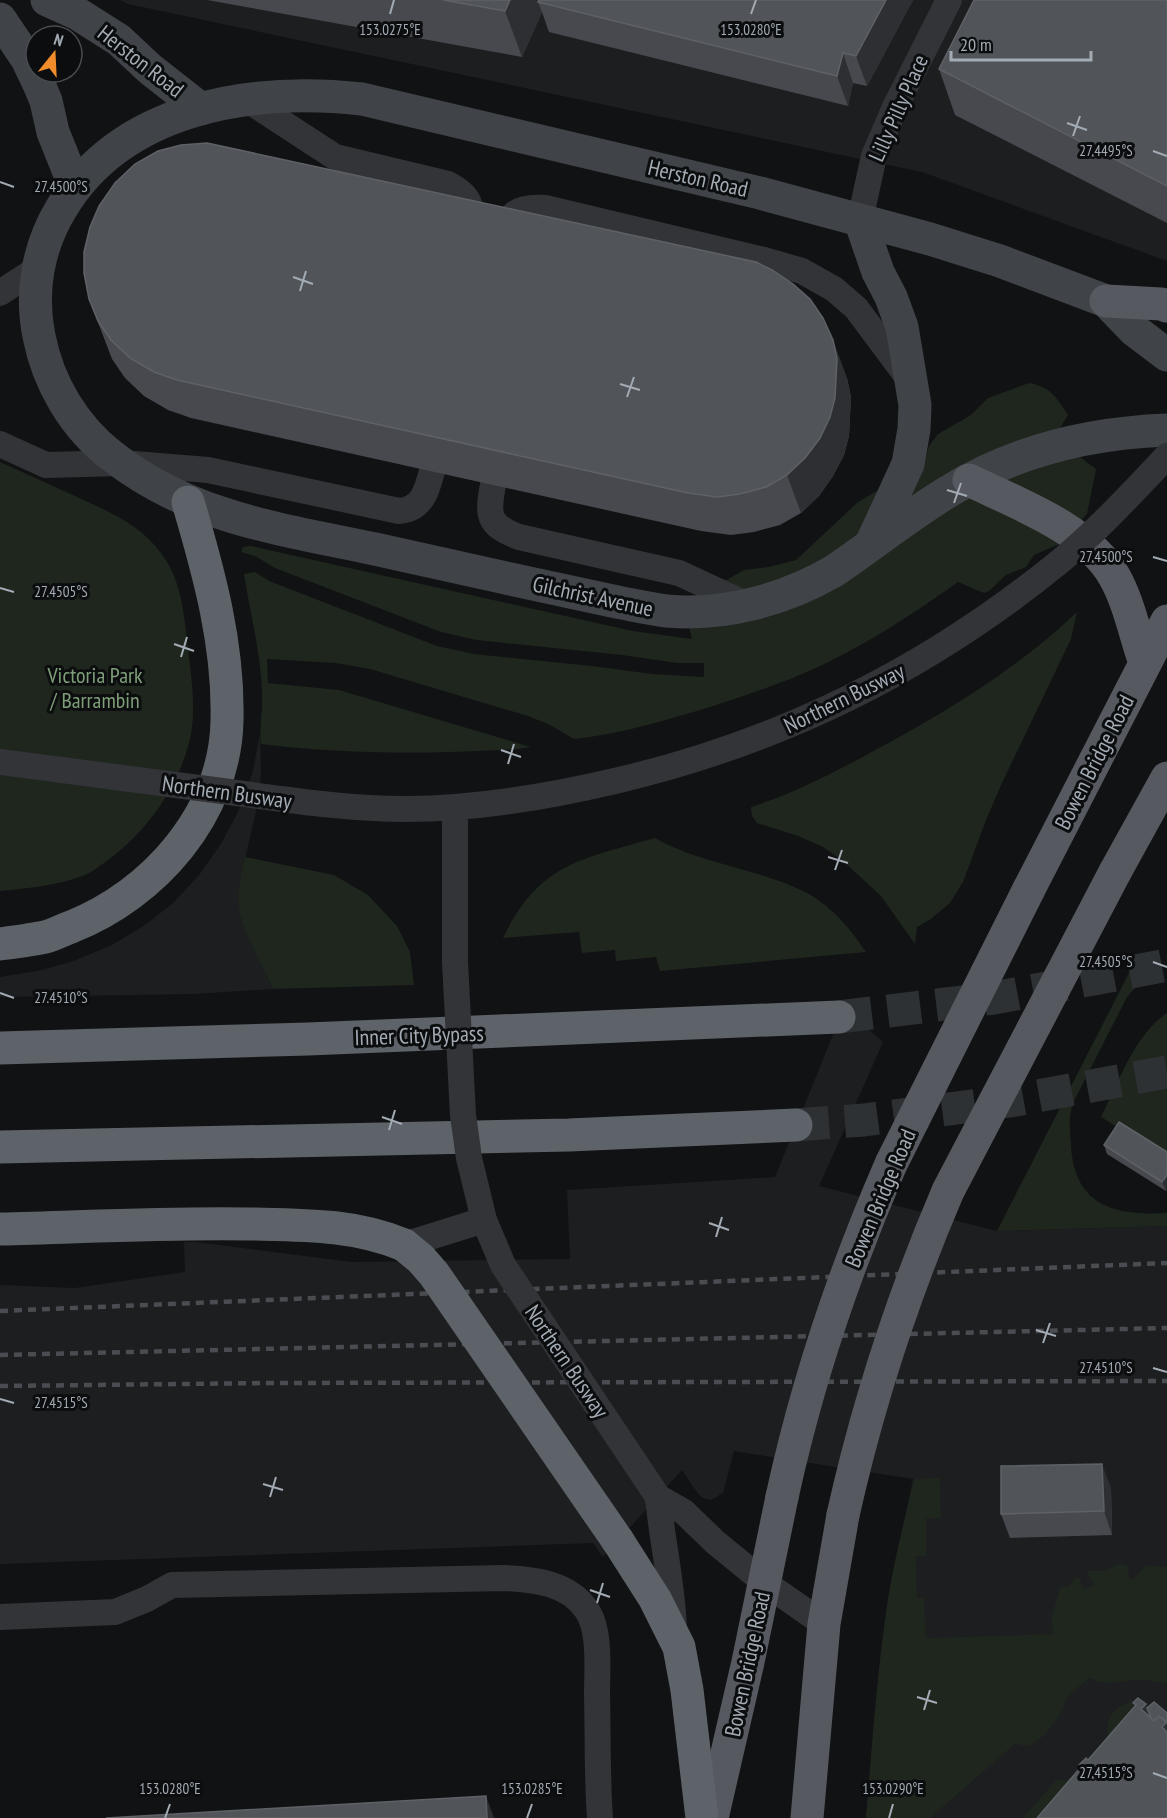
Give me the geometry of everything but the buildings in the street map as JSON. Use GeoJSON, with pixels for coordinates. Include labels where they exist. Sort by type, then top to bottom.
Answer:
{"type":"FeatureCollection","features":[{"type":"Feature","properties":{"kind":"highway"},"geometry":{"type":"LineString","coordinates":[[1106,301],[1167,306]]}},
{"type":"Feature","properties":{"kind":"highway"},"geometry":{"type":"LineString","coordinates":[[969,480],[1058,524],[1093,549],[1113,573],[1120,586],[1144,663]]}},
{"type":"Feature","properties":{"kind":"highway"},"geometry":{"type":"LineString","coordinates":[[0,944],[46,937],[107,910],[149,880],[173,855],[188,836],[209,797],[226,740],[224,652],[214,595],[188,502]]}},
{"type":"Feature","properties":{"kind":"highway","name":"Bowen Bridge Road"},"geometry":{"type":"LineString","coordinates":[[712,1818],[801,1420],[840,1292],[872,1208],[902,1143],[1167,621]]}},
{"type":"Feature","properties":{"kind":"highway"},"geometry":{"type":"LineString","coordinates":[[807,1818],[824,1624],[843,1515],[861,1437],[885,1354],[930,1232],[948,1191],[1115,872],[1167,778]]}},
{"type":"Feature","properties":{"kind":"highway","name":"Inner City Bypass"},"geometry":{"type":"LineString","coordinates":[[0,1048],[342,1038],[838,1017]]}},
{"type":"Feature","properties":{"kind":"highway"},"geometry":{"type":"LineString","coordinates":[[0,1147],[570,1135],[796,1125]]}},
{"type":"Feature","properties":{"kind":"highway"},"geometry":{"type":"LineString","coordinates":[[0,1229],[187,1222],[344,1228],[367,1232],[404,1245],[421,1259],[434,1274],[618,1541],[656,1599],[675,1636],[686,1683],[702,1818]]}},
{"type":"Feature","properties":{"kind":"main road","name":"Herston Road"},"geometry":{"type":"LineString","coordinates":[[47,0],[78,14],[119,40],[150,69],[201,109]]}},
{"type":"Feature","properties":{"kind":"main road"},"geometry":{"type":"LineString","coordinates":[[0,19],[27,59],[39,84],[46,101],[53,132],[75,187]]}},
{"type":"Feature","properties":{"kind":"main road","name":"Herston Road"},"geometry":{"type":"LineString","coordinates":[[122,463],[80,425],[60,395],[42,350],[35,298],[38,268],[53,220],[75,187],[92,167],[120,144],[163,123],[201,109],[269,96],[323,95],[362,99],[760,193],[930,239],[1000,261],[1106,301],[1134,330],[1167,355]]}},
{"type":"Feature","properties":{"kind":"main road"},"geometry":{"type":"LineString","coordinates":[[860,220],[878,272],[891,297],[902,327],[915,405],[908,464],[872,544]]}},
{"type":"Feature","properties":{"kind":"main road","name":"Gilchrist Avenue"},"geometry":{"type":"LineString","coordinates":[[122,463],[155,485],[188,502],[236,519],[617,602],[665,611],[689,612],[748,605],[814,583],[946,493],[1016,459],[1064,442],[1111,434],[1167,430]]}},
{"type":"Feature","properties":{"kind":"lane","name":"Lilly Pilly Place"},"geometry":{"type":"LineString","coordinates":[[860,220],[874,156],[896,105],[949,0]]}},
{"type":"Feature","properties":{"kind":"lane"},"geometry":{"type":"LineString","coordinates":[[246,99],[335,157],[448,184],[456,188],[466,198],[472,211],[468,234]]}},
{"type":"Feature","properties":{"kind":"lane"},"geometry":{"type":"LineString","coordinates":[[500,242],[509,219],[514,213],[532,207],[545,208],[802,271],[834,289],[856,308],[909,379]]}},
{"type":"Feature","properties":{"kind":"lane"},"geometry":{"type":"LineString","coordinates":[[0,293],[38,268]]}},
{"type":"Feature","properties":{"kind":"lane"},"geometry":{"type":"LineString","coordinates":[[0,444],[46,465],[122,463],[208,470],[399,511],[414,507],[420,502],[426,494],[432,471]]}},
{"type":"Feature","properties":{"kind":"lane","name":"Northern Busway"},"geometry":{"type":"LineString","coordinates":[[0,762],[311,803],[359,807],[454,807],[501,803],[548,796],[667,769],[738,746],[807,718],[874,687],[947,643],[1000,608],[1051,568],[1118,508],[1167,456]]}},
{"type":"Feature","properties":{"kind":"lane"},"geometry":{"type":"LineString","coordinates":[[493,485],[489,513],[497,526],[506,532],[519,537],[679,573],[748,605]]}},
{"type":"Feature","properties":{"kind":"lane","name":"Northern Busway"},"geometry":{"type":"LineString","coordinates":[[454,807],[455,962],[463,1115],[469,1158],[484,1220],[503,1265],[658,1497],[684,1512],[715,1542],[765,1583],[824,1624]]}},
{"type":"Feature","properties":{"kind":"lane"},"geometry":{"type":"LineString","coordinates":[[404,1245],[484,1220]]}},
{"type":"Feature","properties":{"kind":"lane","name":"Northern Busway"},"geometry":{"type":"LineString","coordinates":[[658,1497],[661,1535],[666,1553],[674,1612],[675,1636]]}},
{"type":"Feature","properties":{"kind":"lane"},"geometry":{"type":"LineString","coordinates":[[0,1617],[115,1612],[147,1599],[172,1585],[219,1582],[504,1578],[546,1582],[576,1599],[587,1610],[592,1623],[597,1656],[600,1818]]}},
{"type":"Feature","properties":{"kind":"shaded area"},"geometry":{"type":"Polygon","coordinates":[[[120,0],[1167,0],[1167,261],[922,172],[128,4],[120,0]]]}},
{"type":"Feature","properties":{"kind":"shaded area"},"geometry":{"type":"Polygon","coordinates":[[[260,733],[261,774],[255,816],[240,881],[242,921],[273,989],[194,994],[0,997],[0,977],[42,970],[76,960],[110,946],[142,927],[172,904],[199,875],[221,844],[240,808],[253,771],[260,733]]]}},
{"type":"Feature","properties":{"kind":"shaded area"},"geometry":{"type":"Polygon","coordinates":[[[844,1008],[883,1042],[819,1186],[997,1231],[1167,1226],[1167,1818],[866,1818],[879,1669],[888,1598],[913,1479],[734,1451],[723,1493],[711,1500],[703,1498],[682,1470],[603,1557],[593,1543],[0,1564],[0,1285],[75,1288],[185,1272],[184,1242],[352,1262],[570,1259],[567,1190],[775,1177],[844,1008]]]}},
{"type":"Feature","properties":{"kind":"green space"},"geometry":{"type":"Polygon","coordinates":[[[1029,383],[1043,387],[1056,398],[1068,415],[1059,430],[1065,446],[1096,469],[1087,514],[1062,543],[1034,555],[1026,567],[1006,575],[989,591],[984,593],[958,582],[878,635],[815,669],[793,678],[729,701],[661,721],[618,732],[574,739],[528,716],[370,669],[335,663],[267,659],[268,683],[339,690],[531,747],[421,753],[326,750],[261,744],[261,678],[244,574],[255,572],[269,581],[437,646],[474,654],[652,674],[704,677],[704,663],[677,663],[476,640],[441,632],[275,568],[255,556],[241,552],[243,547],[251,546],[633,631],[692,639],[688,622],[690,601],[744,570],[796,560],[858,502],[875,492],[908,484],[922,470],[929,446],[938,434],[971,415],[988,398],[1029,383]]]}},
{"type":"Feature","properties":{"kind":"green space","name":"Victoria Park / Barrambin"},"geometry":{"type":"Polygon","coordinates":[[[0,462],[122,519],[143,534],[161,553],[174,575],[181,598],[193,714],[191,734],[179,772],[160,807],[134,838],[87,874],[64,882],[0,891],[0,462]]]}},
{"type":"Feature","properties":{"kind":"green space"},"geometry":{"type":"Polygon","coordinates":[[[1077,612],[1071,639],[1002,783],[963,882],[950,903],[917,927],[915,944],[881,896],[843,861],[823,847],[757,823],[752,816],[751,807],[826,776],[951,707],[1004,672],[1077,612]]]}},
{"type":"Feature","properties":{"kind":"green space"},"geometry":{"type":"Polygon","coordinates":[[[655,838],[691,854],[785,883],[813,896],[839,917],[866,952],[660,971],[656,957],[616,961],[615,950],[582,953],[579,932],[503,938],[517,913],[548,879],[584,859],[655,838]]]}},
{"type":"Feature","properties":{"kind":"green space"},"geometry":{"type":"Polygon","coordinates":[[[245,857],[334,875],[368,895],[397,926],[410,952],[414,985],[273,989],[249,939],[240,913],[239,889],[245,857]]]}},
{"type":"Feature","properties":{"kind":"green space"},"geometry":{"type":"Polygon","coordinates":[[[1154,961],[1145,977],[1126,999],[1073,1103],[1070,1129],[1074,1166],[1080,1182],[1089,1194],[1115,1209],[1130,1212],[1167,1213],[1167,1226],[997,1231],[1130,971],[1154,961]]]}},
{"type":"Feature","properties":{"kind":"green space"},"geometry":{"type":"Polygon","coordinates":[[[1167,1013],[1167,1159],[1101,1117],[1128,1060],[1146,1033],[1167,1013]]]}},
{"type":"Feature","properties":{"kind":"green space"},"geometry":{"type":"Polygon","coordinates":[[[940,1478],[941,1518],[926,1518],[926,1556],[916,1556],[917,1598],[924,1598],[926,1638],[1054,1634],[1051,1620],[1060,1587],[1069,1587],[1074,1578],[1080,1578],[1082,1588],[1086,1589],[1094,1584],[1088,1576],[1088,1571],[1104,1571],[1118,1564],[1127,1565],[1130,1580],[1134,1579],[1146,1565],[1167,1567],[1167,1683],[1143,1680],[1102,1682],[1090,1678],[1068,1697],[1062,1711],[1043,1736],[1030,1745],[1023,1746],[1016,1743],[930,1818],[866,1818],[881,1654],[896,1554],[914,1479],[940,1478]]]}},
{"type":"Feature","properties":{"kind":"green space"},"geometry":{"type":"Polygon","coordinates":[[[1134,1700],[1144,1700],[1157,1710],[1111,1751],[1107,1733],[1109,1719],[1118,1708],[1134,1700]]]}},
{"type":"Feature","properties":{"kind":"green space"},"geometry":{"type":"Polygon","coordinates":[[[1056,1780],[1088,1782],[1056,1818],[1023,1818],[1056,1780]]]}},
{"type":"Feature","properties":{"kind":"tunnel"},"geometry":{"type":"LineString","coordinates":[[839,1017],[994,998],[1167,965]]}},
{"type":"Feature","properties":{"kind":"tunnel"},"geometry":{"type":"LineString","coordinates":[[796,1125],[864,1120],[1010,1101],[1167,1072]]}},
{"type":"Feature","properties":{"kind":"railway"},"geometry":{"type":"LineString","coordinates":[[0,1311],[1167,1263]]}},
{"type":"Feature","properties":{"kind":"railway"},"geometry":{"type":"LineString","coordinates":[[0,1355],[1167,1328]]}},
{"type":"Feature","properties":{"kind":"railway"},"geometry":{"type":"LineString","coordinates":[[0,1386],[269,1383],[1167,1381]]}}]}
